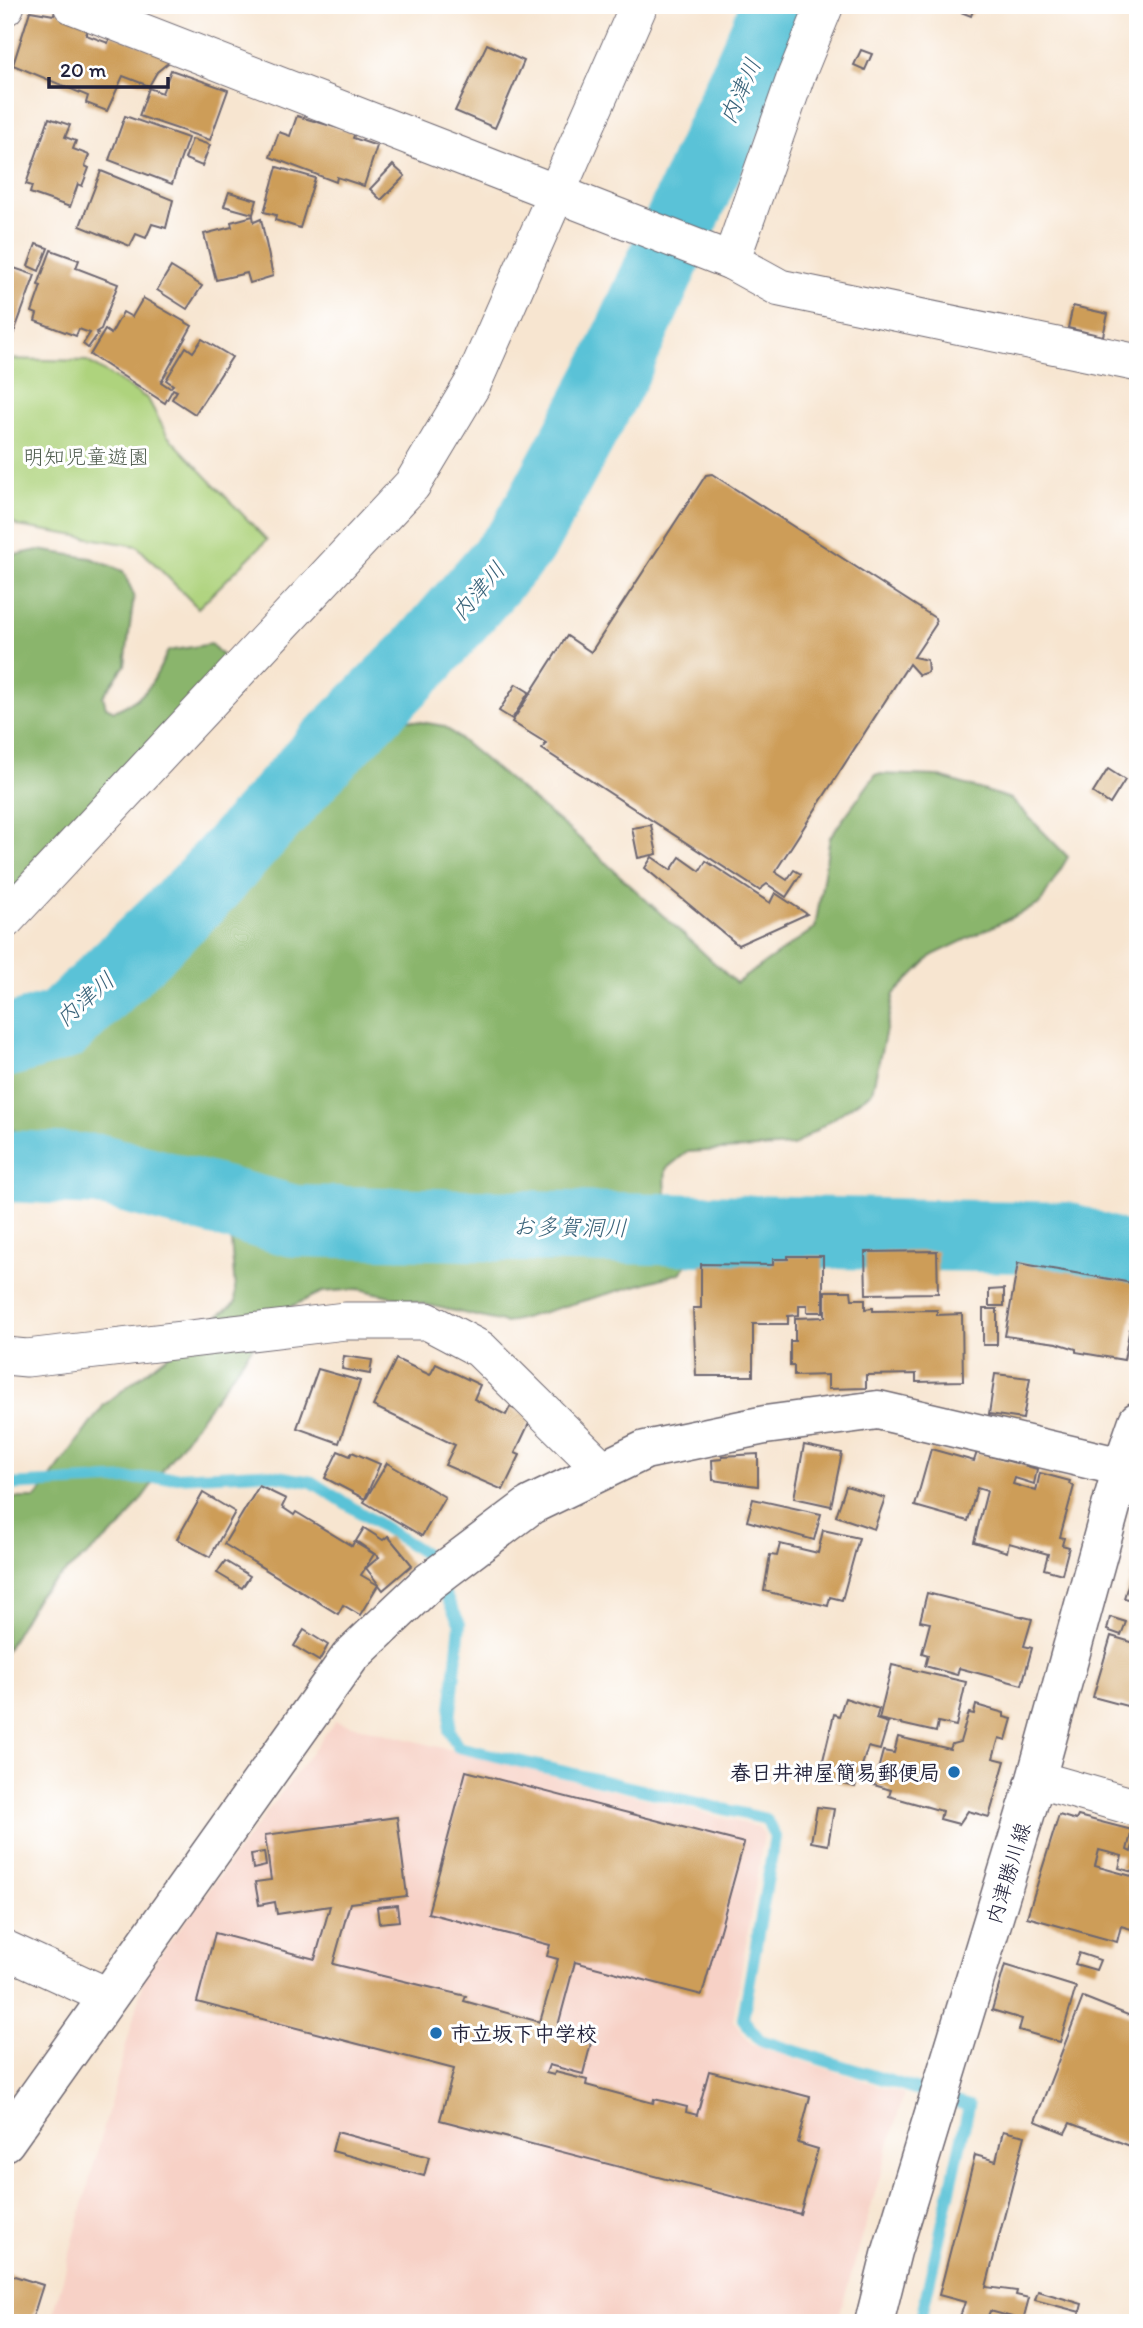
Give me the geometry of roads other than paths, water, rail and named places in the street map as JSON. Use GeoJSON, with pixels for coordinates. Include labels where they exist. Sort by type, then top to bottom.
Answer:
{"type":"FeatureCollection","features":[{"type":"Feature","properties":{"kind":"street"},"geometry":{"type":"LineString","coordinates":[[72,5],[114,12],[731,261],[779,288],[1138,363]]}},
{"type":"Feature","properties":{"kind":"street"},"geometry":{"type":"LineString","coordinates":[[5,920],[412,485],[472,385],[639,5]]}},
{"type":"Feature","properties":{"kind":"street"},"geometry":{"type":"LineString","coordinates":[[731,261],[796,76],[825,5]]}},
{"type":"Feature","properties":{"kind":"street"},"geometry":{"type":"LineString","coordinates":[[5,1356],[27,1358],[345,1321],[428,1321],[480,1349],[603,1470]]}},
{"type":"Feature","properties":{"kind":"street"},"geometry":{"type":"LineString","coordinates":[[5,2142],[350,1657],[429,1582],[531,1505],[603,1470],[659,1447],[765,1425],[878,1410],[1122,1467]]}},
{"type":"Feature","properties":{"kind":"street","name":"内津勝川線"},"geometry":{"type":"LineString","coordinates":[[873,2323],[892,2251],[1036,1779],[1122,1467],[1138,1422]]}},
{"type":"Feature","properties":{"kind":"street"},"geometry":{"type":"LineString","coordinates":[[1036,1779],[1138,1808]]}},
{"type":"Feature","properties":{"kind":"street"},"geometry":{"type":"LineString","coordinates":[[5,1949],[107,1996]]}},
{"type":"Feature","properties":{"kind":"waterway","name":"内津川"},"geometry":{"type":"LineString","coordinates":[[5,1042],[62,1025],[199,893],[327,751],[421,657],[524,538],[614,371],[778,5]]}},
{"type":"Feature","properties":{"kind":"waterway","name":"お多賀洞川"},"geometry":{"type":"LineString","coordinates":[[5,1166],[100,1170],[294,1221],[1066,1238],[1138,1263]]}},
{"type":"Feature","properties":{"kind":"waterway"},"geometry":{"type":"LineString","coordinates":[[5,1485],[260,1473],[312,1482],[424,1553],[460,1624],[449,1730],[458,1747],[766,1819],[775,1837],[743,2019],[760,2040],[969,2106],[920,2323]]}},
{"type":"Feature","properties":{"kind":"place","name":"春日井神屋簡易郵便局"},"geometry":{"type":"Point","coordinates":[954,1772]}},
{"type":"Feature","properties":{"kind":"place","name":"市立坂下中学校"},"geometry":{"type":"Point","coordinates":[436,2033]}},
{"type":"Feature","properties":{"kind":"park label","name":"明知児童遊園"},"geometry":{"type":"Point","coordinates":[86,456]}}]}
